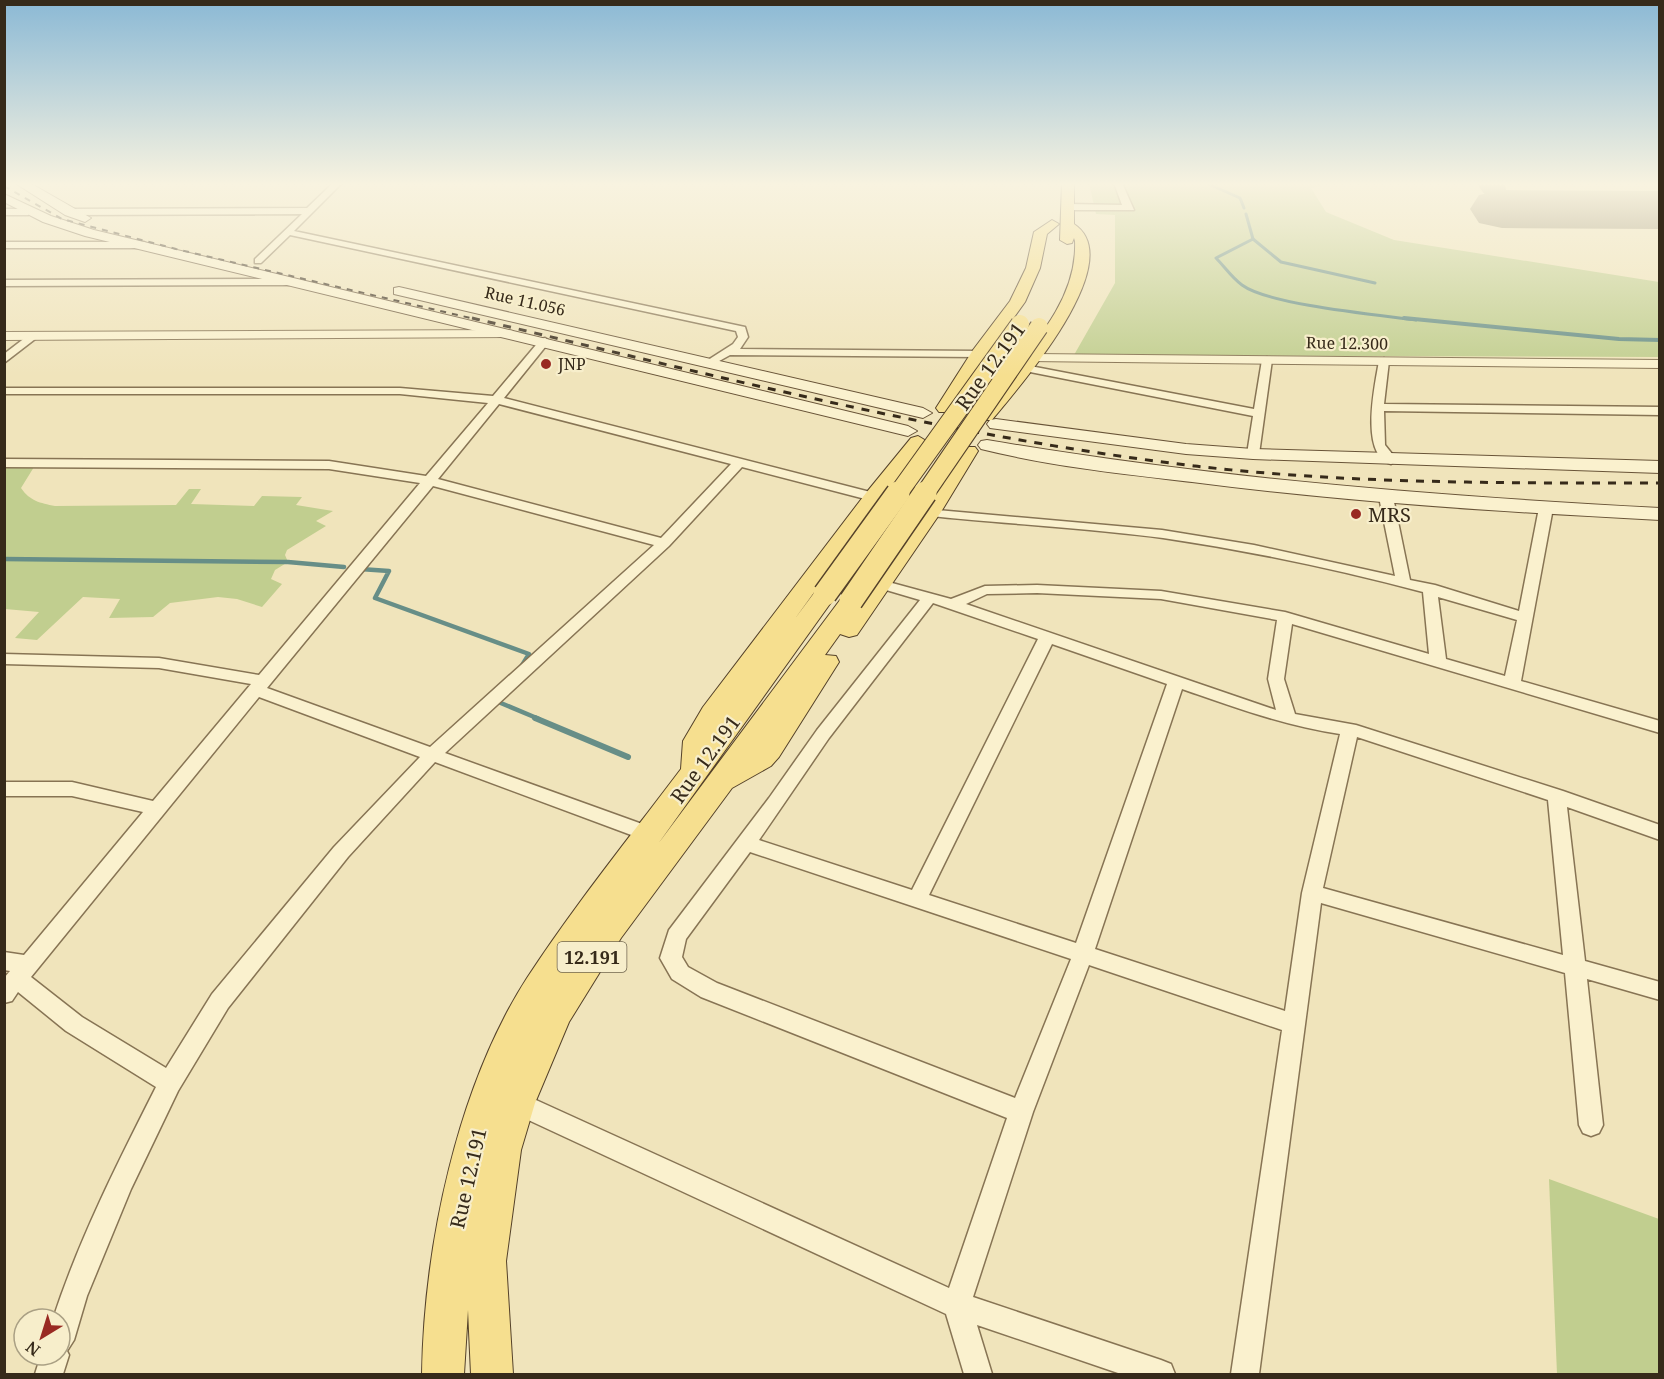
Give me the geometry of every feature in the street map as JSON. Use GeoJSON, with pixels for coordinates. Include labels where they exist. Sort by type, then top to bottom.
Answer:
{"type":"FeatureCollection","features":[{"type":"Feature","properties":{"kind":"main road"},"geometry":{"type":"LineString","coordinates":[[153,247],[289,282],[545,341],[913,437],[941,450],[978,448],[1088,464],[1386,497],[1659,514]]}},
{"type":"Feature","properties":{"kind":"main road","name":"Rue 11.056"},"geometry":{"type":"LineString","coordinates":[[201,247],[712,362],[923,412]]}},
{"type":"Feature","properties":{"kind":"main road"},"geometry":{"type":"LineString","coordinates":[[945,408],[979,354],[1017,303],[1033,268],[1038,247]]}},
{"type":"Feature","properties":{"kind":"main road","name":"Rue 12.191"},"geometry":{"type":"LineString","coordinates":[[838,597],[1029,325],[1052,247]]}},
{"type":"Feature","properties":{"kind":"main road","name":"Rue 12.191"},"geometry":{"type":"LineString","coordinates":[[1065,247],[1067,257]]}},
{"type":"Feature","properties":{"kind":"main road"},"geometry":{"type":"LineString","coordinates":[[990,420],[1059,319],[1078,276],[1082,247]]}},
{"type":"Feature","properties":{"kind":"main road","name":"Rue 12.191"},"geometry":{"type":"LineString","coordinates":[[492,1374],[486,1261],[502,1150],[517,1103],[555,1014],[708,778],[1029,325],[1052,304],[1062,280]]}},
{"type":"Feature","properties":{"kind":"main road"},"geometry":{"type":"LineString","coordinates":[[990,420],[998,435],[978,448],[931,512],[769,750],[761,759],[708,778],[696,741],[711,713],[873,497],[913,437],[910,421],[923,412],[945,408],[966,410],[990,420],[1186,449],[1391,460],[1659,467]]}},
{"type":"Feature","properties":{"kind":"main road","name":"Rue 12.191"},"geometry":{"type":"LineString","coordinates":[[443,1374],[450,1260],[466,1176],[500,1066],[538,990],[649,834],[708,778]]}},
{"type":"Feature","properties":{"kind":"street"},"geometry":{"type":"LineString","coordinates":[[258,261],[272,247]]}},
{"type":"Feature","properties":{"kind":"street"},"geometry":{"type":"LineString","coordinates":[[360,247],[741,329],[744,336],[712,362]]}},
{"type":"Feature","properties":{"kind":"street"},"geometry":{"type":"LineString","coordinates":[[4,283],[289,282]]}},
{"type":"Feature","properties":{"kind":"street"},"geometry":{"type":"LineString","coordinates":[[4,325],[453,321]]}},
{"type":"Feature","properties":{"kind":"street"},"geometry":{"type":"LineString","coordinates":[[4,336],[508,334]]}},
{"type":"Feature","properties":{"kind":"street"},"geometry":{"type":"LineString","coordinates":[[4,360],[34,336]]}},
{"type":"Feature","properties":{"kind":"street"},"geometry":{"type":"LineString","coordinates":[[170,1083],[74,1024],[14,974],[158,808],[545,341]]}},
{"type":"Feature","properties":{"kind":"street"},"geometry":{"type":"LineString","coordinates":[[727,352],[979,354]]}},
{"type":"Feature","properties":{"kind":"street"},"geometry":{"type":"LineString","coordinates":[[1253,454],[1267,360]]}},
{"type":"Feature","properties":{"kind":"street","name":"Rue 12.300"},"geometry":{"type":"LineString","coordinates":[[1029,363],[1267,360],[1659,364]]}},
{"type":"Feature","properties":{"kind":"street"},"geometry":{"type":"LineString","coordinates":[[1384,361],[1378,407],[1379,446],[1391,460]]}},
{"type":"Feature","properties":{"kind":"street"},"geometry":{"type":"LineString","coordinates":[[1029,363],[1258,413]]}},
{"type":"Feature","properties":{"kind":"street"},"geometry":{"type":"LineString","coordinates":[[4,391],[400,391],[496,400],[873,497]]}},
{"type":"Feature","properties":{"kind":"street"},"geometry":{"type":"LineString","coordinates":[[1378,407],[1659,411]]}},
{"type":"Feature","properties":{"kind":"street"},"geometry":{"type":"LineString","coordinates":[[4,463],[329,465],[430,480],[664,543]]}},
{"type":"Feature","properties":{"kind":"street"},"geometry":{"type":"LineString","coordinates":[[70,1307],[121,1182],[170,1083],[220,1001],[341,852],[432,755],[664,543],[738,464]]}},
{"type":"Feature","properties":{"kind":"street"},"geometry":{"type":"LineString","coordinates":[[1386,497],[1403,581]]}},
{"type":"Feature","properties":{"kind":"street"},"geometry":{"type":"LineString","coordinates":[[1512,684],[1546,508]]}},
{"type":"Feature","properties":{"kind":"street"},"geometry":{"type":"LineString","coordinates":[[931,512],[1161,534],[1357,569],[1430,588],[1525,618]]}},
{"type":"Feature","properties":{"kind":"street"},"geometry":{"type":"LineString","coordinates":[[881,584],[952,604],[1176,682],[1287,717],[1350,729],[1557,796],[1659,833]]}},
{"type":"Feature","properties":{"kind":"street"},"geometry":{"type":"LineString","coordinates":[[1430,588],[1438,662]]}},
{"type":"Feature","properties":{"kind":"street"},"geometry":{"type":"LineString","coordinates":[[952,604],[985,590],[1048,589],[1161,595],[1285,617],[1659,727]]}},
{"type":"Feature","properties":{"kind":"street"},"geometry":{"type":"LineString","coordinates":[[929,598],[822,734],[746,843],[676,936],[671,958],[680,974],[709,990],[1021,1112]]}},
{"type":"Feature","properties":{"kind":"street"},"geometry":{"type":"LineString","coordinates":[[1285,617],[1276,679],[1287,717]]}},
{"type":"Feature","properties":{"kind":"street"},"geometry":{"type":"LineString","coordinates":[[918,900],[1047,637]]}},
{"type":"Feature","properties":{"kind":"street"},"geometry":{"type":"LineString","coordinates":[[4,659],[138,661],[195,667],[260,685],[432,755],[649,834]]}},
{"type":"Feature","properties":{"kind":"street"},"geometry":{"type":"LineString","coordinates":[[978,1374],[957,1305],[1021,1112],[1083,954],[1176,682]]}},
{"type":"Feature","properties":{"kind":"street"},"geometry":{"type":"LineString","coordinates":[[1245,1374],[1312,893],[1350,729]]}},
{"type":"Feature","properties":{"kind":"street"},"geometry":{"type":"LineString","coordinates":[[4,789],[72,789],[158,808]]}},
{"type":"Feature","properties":{"kind":"street"},"geometry":{"type":"LineString","coordinates":[[1557,796],[1591,1125]]}},
{"type":"Feature","properties":{"kind":"street"},"geometry":{"type":"LineString","coordinates":[[746,843],[1294,1024]]}},
{"type":"Feature","properties":{"kind":"street"},"geometry":{"type":"LineString","coordinates":[[1312,893],[1659,991]]}},
{"type":"Feature","properties":{"kind":"street"},"geometry":{"type":"LineString","coordinates":[[517,1103],[957,1305],[1161,1374]]}},
{"type":"Feature","properties":{"kind":"green space"},"geometry":{"type":"Polygon","coordinates":[[[1115,247],[1440,247],[1659,282],[1659,357],[1074,355],[1115,283],[1115,247]]]}},
{"type":"Feature","properties":{"kind":"green space"},"geometry":{"type":"Polygon","coordinates":[[[4,466],[34,467],[21,488],[36,501],[55,506],[176,505],[189,489],[201,489],[191,504],[254,506],[262,496],[302,497],[296,505],[333,511],[316,521],[326,526],[287,550],[285,555],[288,562],[275,570],[271,579],[282,584],[262,607],[237,599],[218,597],[170,603],[153,617],[109,618],[120,599],[83,597],[37,640],[15,638],[39,612],[5,609],[4,466]]]}},
{"type":"Feature","properties":{"kind":"green space"},"geometry":{"type":"Polygon","coordinates":[[[1549,1179],[1659,1219],[1659,1374],[1557,1374],[1549,1179]]]}},
{"type":"Feature","properties":{"kind":"waterway"},"geometry":{"type":"LineString","coordinates":[[1237,247],[1216,258],[1242,285],[1256,292],[1299,304],[1416,320]]}},
{"type":"Feature","properties":{"kind":"waterway"},"geometry":{"type":"LineString","coordinates":[[1263,247],[1281,262],[1375,283]]}},
{"type":"Feature","properties":{"kind":"waterway"},"geometry":{"type":"LineString","coordinates":[[1404,318],[1619,339],[1660,340]]}},
{"type":"Feature","properties":{"kind":"waterway"},"geometry":{"type":"LineString","coordinates":[[4,559],[288,562],[344,567]]}},
{"type":"Feature","properties":{"kind":"waterway"},"geometry":{"type":"LineString","coordinates":[[360,569],[389,571],[375,598],[529,654],[521,667]]}},
{"type":"Feature","properties":{"kind":"waterway"},"geometry":{"type":"LineString","coordinates":[[496,701],[539,719]]}},
{"type":"Feature","properties":{"kind":"waterway"},"geometry":{"type":"LineString","coordinates":[[535,718],[628,757]]}},
{"type":"Feature","properties":{"kind":"railway"},"geometry":{"type":"LineString","coordinates":[[170,247],[479,320]]}},
{"type":"Feature","properties":{"kind":"railway"},"geometry":{"type":"LineString","coordinates":[[472,318],[832,402],[1012,439],[1103,454],[1195,466],[1311,476],[1427,481],[1660,483]]}},
{"type":"Feature","properties":{"kind":"place","name":"JNP"},"geometry":{"type":"Point","coordinates":[546,364]}},
{"type":"Feature","properties":{"kind":"place","name":"MRS"},"geometry":{"type":"Point","coordinates":[1356,514]}}]}
